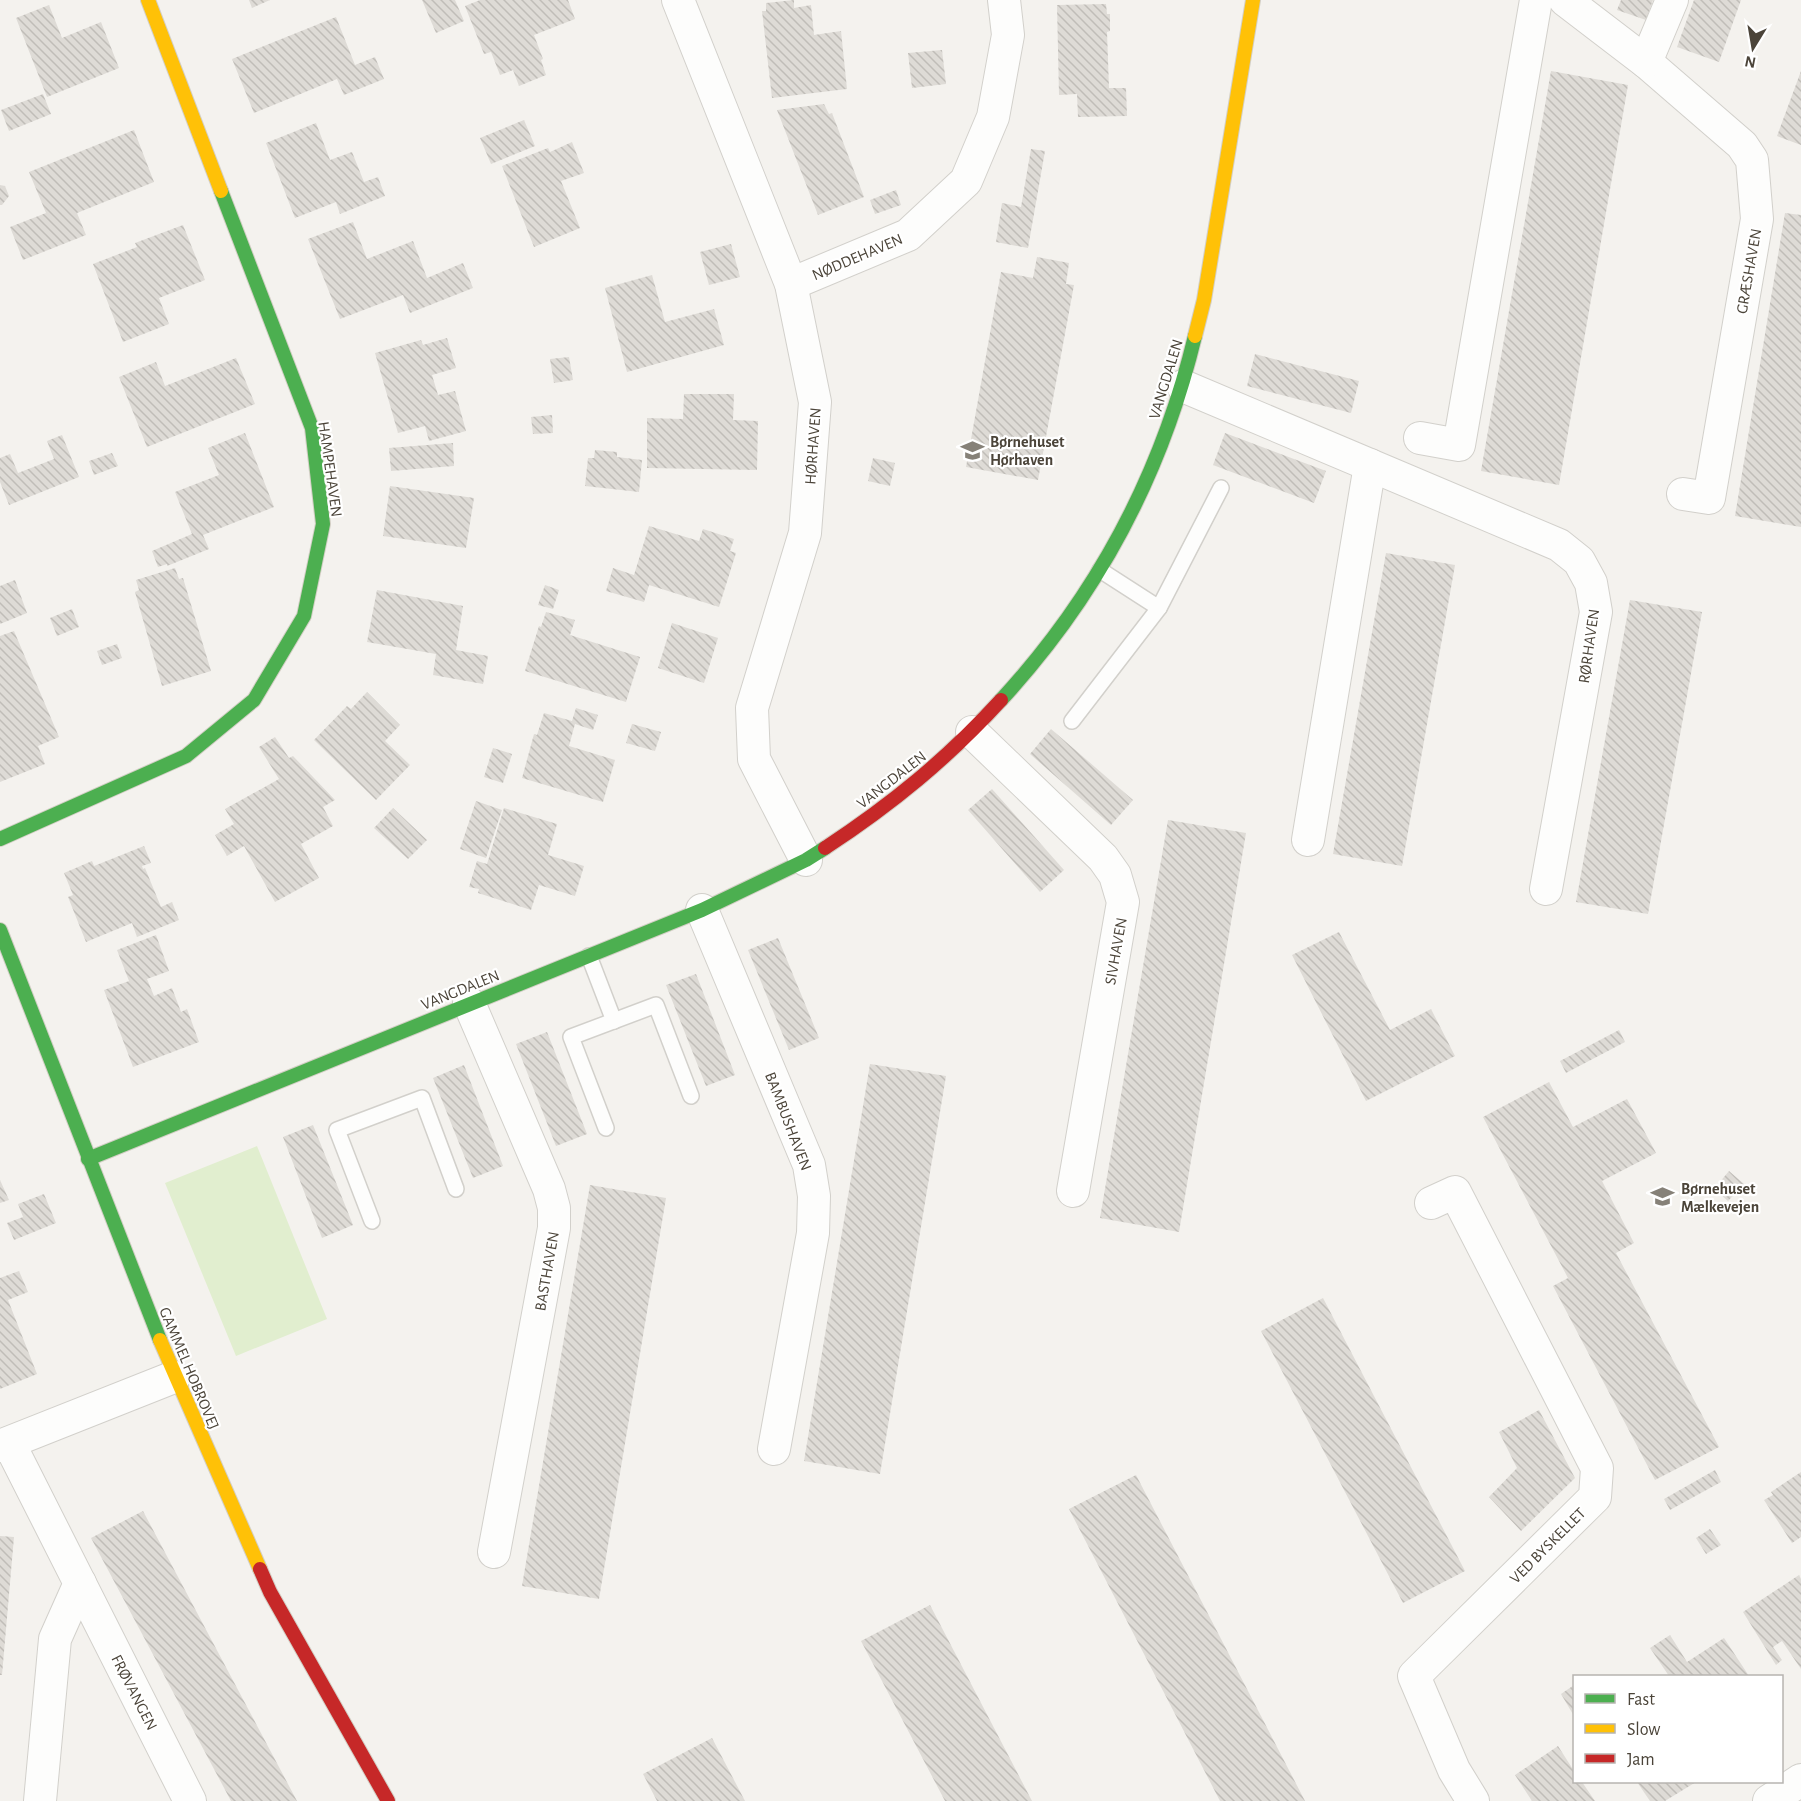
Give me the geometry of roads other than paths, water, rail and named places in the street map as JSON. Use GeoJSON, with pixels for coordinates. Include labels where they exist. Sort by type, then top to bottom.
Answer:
{"type":"FeatureCollection","features":[{"type":"Feature","properties":{"kind":"street","name":"HAMPEHAVEN"},"geometry":{"type":"LineString","coordinates":[[0,839],[186,756],[254,700],[304,616],[323,524],[312,428],[148,0]]}},
{"type":"Feature","properties":{"kind":"street","name":"HØRHAVEN"},"geometry":{"type":"LineString","coordinates":[[678,0],[791,284],[815,402],[805,533],[752,708],[754,759],[806,860]]}},
{"type":"Feature","properties":{"kind":"street","name":"NØDDEHAVEN"},"geometry":{"type":"LineString","coordinates":[[791,284],[908,235],[966,181],[993,117],[1008,35],[1004,0]]}},
{"type":"Feature","properties":{"kind":"street","name":"VANGDALEN"},"geometry":{"type":"LineString","coordinates":[[88,1159],[702,910],[806,860],[909,789],[972,732],[1036,662],[1100,570],[1143,490],[1183,386],[1204,300],[1253,0]]}},
{"type":"Feature","properties":{"kind":"street"},"geometry":{"type":"LineString","coordinates":[[1420,438],[1459,445],[1536,0]]}},
{"type":"Feature","properties":{"kind":"street","name":"GRÆSHAVEN"},"geometry":{"type":"LineString","coordinates":[[1565,0],[1646,62],[1742,145],[1752,160],[1757,219],[1709,498],[1683,494]]}},
{"type":"Feature","properties":{"kind":"street"},"geometry":{"type":"LineString","coordinates":[[1646,62],[1672,0]]}},
{"type":"Feature","properties":{"kind":"street","name":"RØRHAVEN"},"geometry":{"type":"LineString","coordinates":[[1183,386],[1559,545],[1579,561],[1591,583],[1596,612],[1546,889]]}},
{"type":"Feature","properties":{"kind":"street"},"geometry":{"type":"LineString","coordinates":[[1308,840],[1371,465]]}},
{"type":"Feature","properties":{"kind":"street","name":"SIVHAVEN"},"geometry":{"type":"LineString","coordinates":[[972,732],[1103,858],[1115,875],[1123,902],[1073,1191]]}},
{"type":"Feature","properties":{"kind":"street","name":"BAMBUSHAVEN"},"geometry":{"type":"LineString","coordinates":[[702,910],[808,1165],[814,1196],[813,1233],[774,1449]]}},
{"type":"Feature","properties":{"kind":"street","name":"GAMMEL HOBROVEJ"},"geometry":{"type":"LineString","coordinates":[[0,930],[174,1377],[270,1592],[388,1801]]}},
{"type":"Feature","properties":{"kind":"street","name":"BASTHAVEN"},"geometry":{"type":"LineString","coordinates":[[469,1003],[549,1189],[554,1208],[554,1228],[494,1552]]}},
{"type":"Feature","properties":{"kind":"street","name":"VED BYSKELLET"},"geometry":{"type":"LineString","coordinates":[[1431,1203],[1455,1192],[1597,1468],[1595,1497],[1414,1676],[1454,1770],[1473,1801]]}},
{"type":"Feature","properties":{"kind":"street","name":"FRØVANGEN"},"geometry":{"type":"LineString","coordinates":[[174,1377],[5,1444],[80,1583],[190,1801]]}},
{"type":"Feature","properties":{"kind":"street"},"geometry":{"type":"LineString","coordinates":[[40,1801],[55,1639],[80,1583]]}},
{"type":"Feature","properties":{"kind":"street"},"geometry":{"type":"LineString","coordinates":[[1769,1801],[1801,1780]]}},
{"type":"Feature","properties":{"kind":"lane"},"geometry":{"type":"LineString","coordinates":[[1072,721],[1159,608],[1221,488]]}},
{"type":"Feature","properties":{"kind":"lane"},"geometry":{"type":"LineString","coordinates":[[1100,570],[1159,608]]}},
{"type":"Feature","properties":{"kind":"lane"},"geometry":{"type":"LineString","coordinates":[[589,956],[614,1021]]}},
{"type":"Feature","properties":{"kind":"lane"},"geometry":{"type":"LineString","coordinates":[[606,1128],[571,1037],[656,1005],[691,1096]]}},
{"type":"Feature","properties":{"kind":"lane"},"geometry":{"type":"LineString","coordinates":[[372,1221],[337,1130],[388,1110],[422,1098],[456,1189]]}},
{"type":"Feature","properties":{"kind":"place","name":"Børnehuset Hørhaven"},"geometry":{"type":"Point","coordinates":[972,450]}},
{"type":"Feature","properties":{"kind":"place","name":"Børnehuset Mælkevejen"},"geometry":{"type":"Point","coordinates":[1663,1197]}}]}
